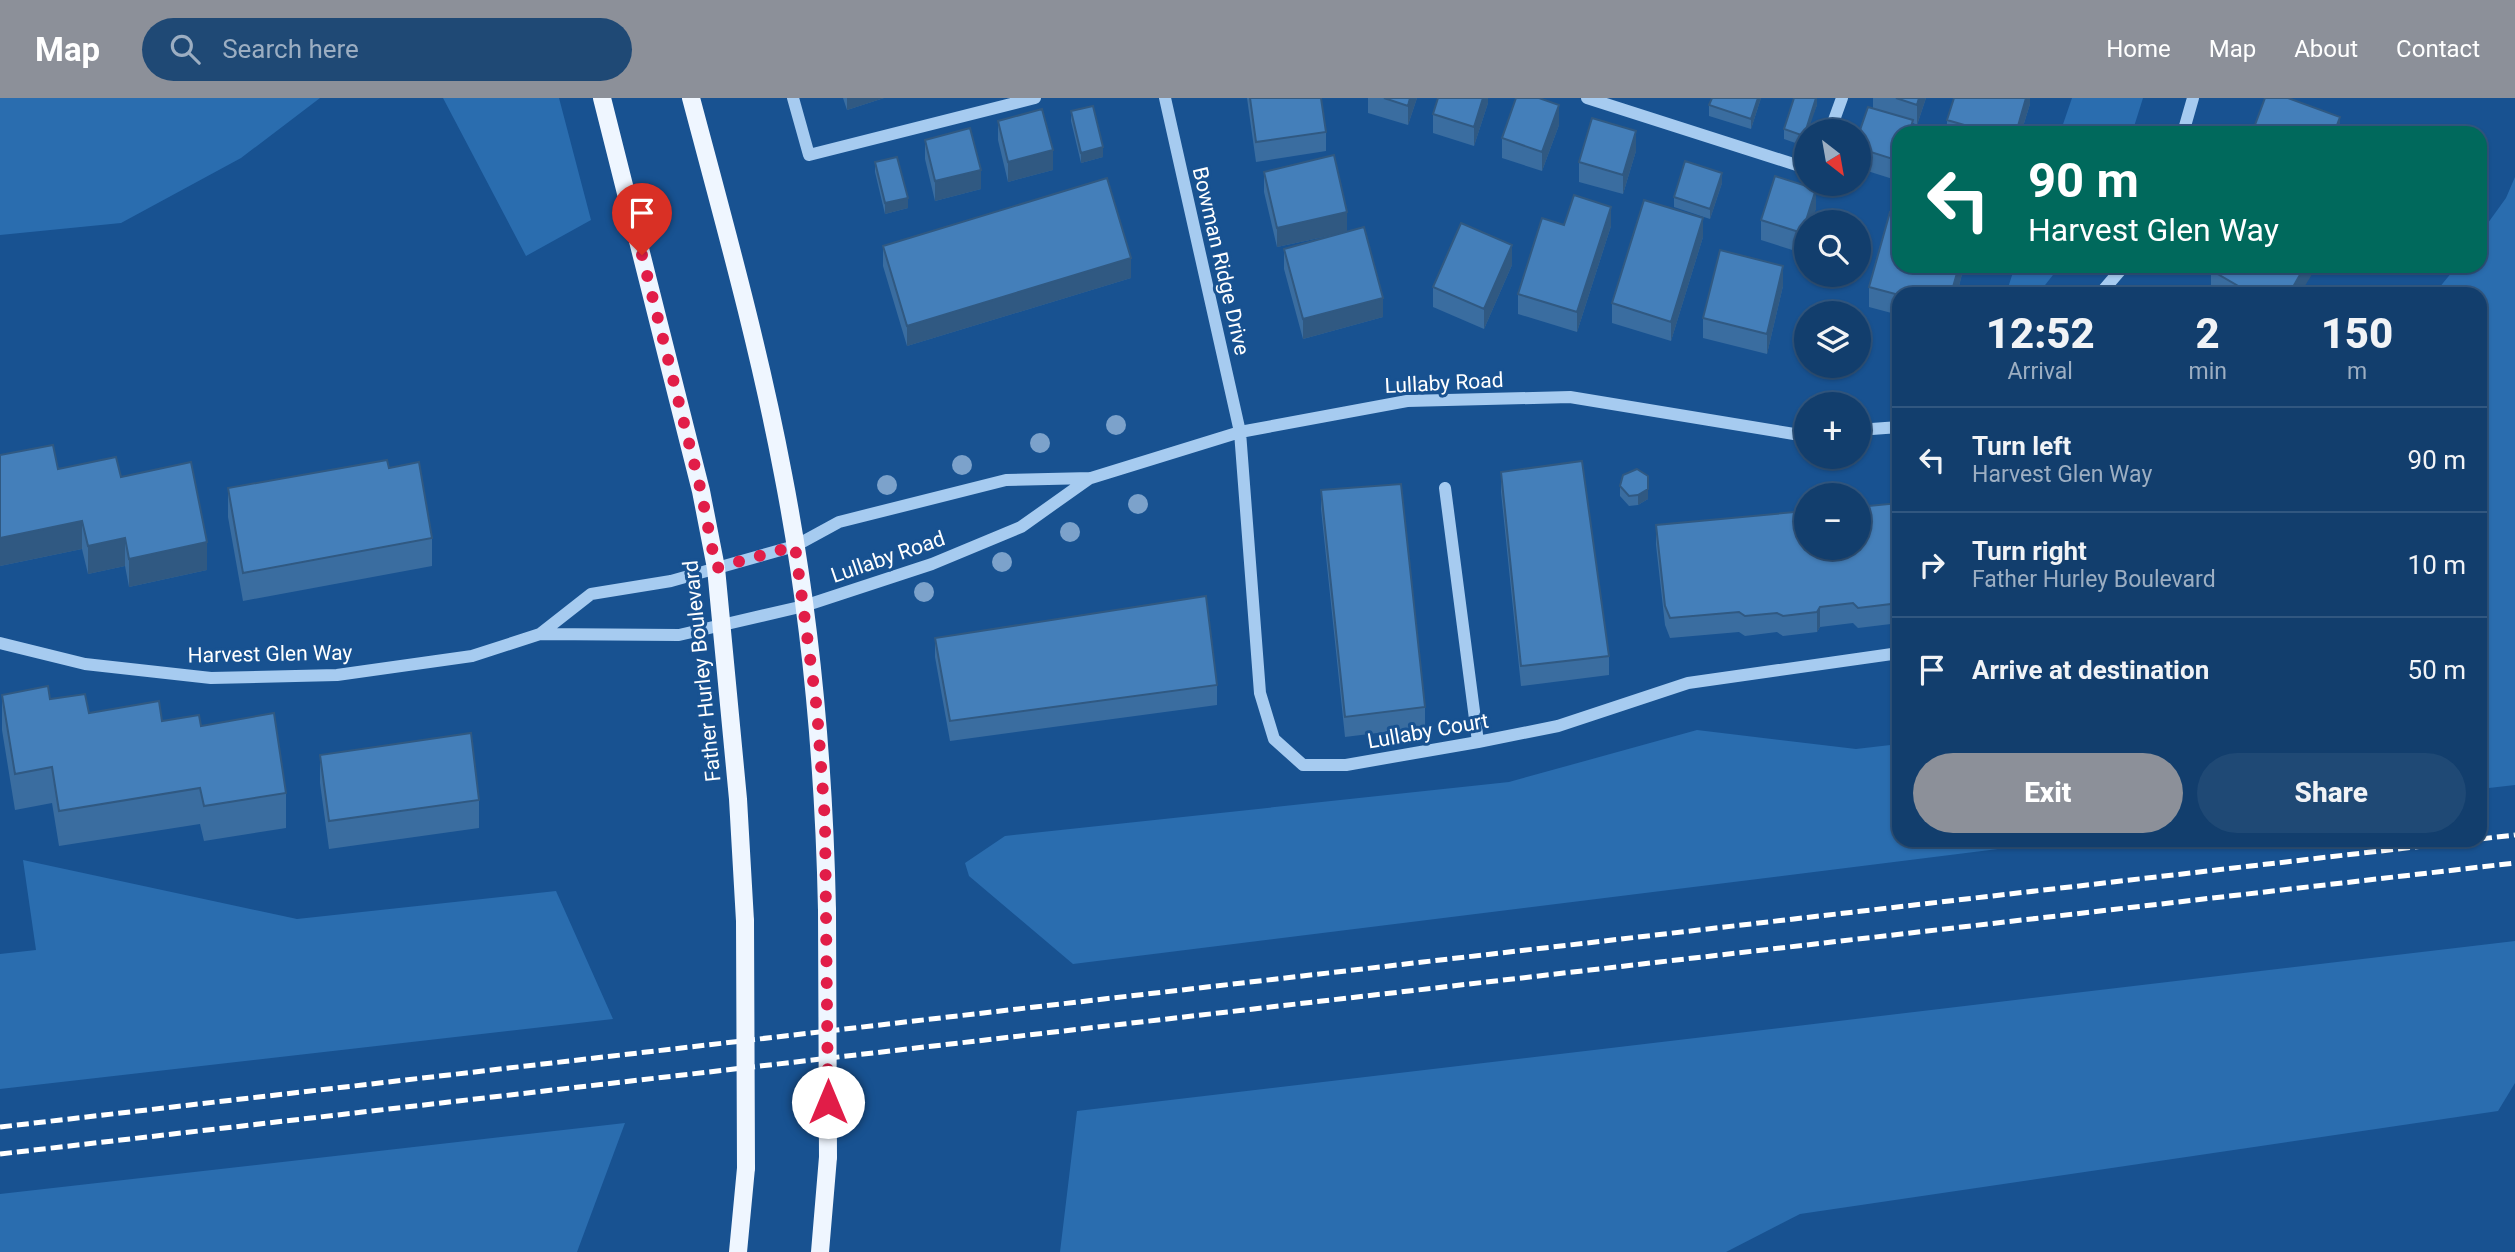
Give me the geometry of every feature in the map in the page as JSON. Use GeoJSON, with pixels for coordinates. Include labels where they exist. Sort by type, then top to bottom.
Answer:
{"type":"FeatureCollection","features":[{"type":"Feature","properties":{"kind":"main road","name":"Father Hurley Boulevard"},"geometry":{"type":"LineString","coordinates":[[602,98],[701,491],[716,568],[738,799],[745,921],[746,1168],[738,1252]]}},
{"type":"Feature","properties":{"kind":"main road"},"geometry":{"type":"LineString","coordinates":[[691,98],[783,473],[804,606],[818,724],[825,821],[828,1157],[820,1252]]}},
{"type":"Feature","properties":{"kind":"street"},"geometry":{"type":"LineString","coordinates":[[793,98],[809,155],[1035,98]]}},
{"type":"Feature","properties":{"kind":"street","name":"Bowman Ridge Drive"},"geometry":{"type":"LineString","coordinates":[[1165,98],[1240,432]]}},
{"type":"Feature","properties":{"kind":"street"},"geometry":{"type":"LineString","coordinates":[[1587,98],[1794,164]]}},
{"type":"Feature","properties":{"kind":"street"},"geometry":{"type":"LineString","coordinates":[[1834,119],[1842,98]]}},
{"type":"Feature","properties":{"kind":"street"},"geometry":{"type":"LineString","coordinates":[[2185,126],[2193,98]]}},
{"type":"Feature","properties":{"kind":"street"},"geometry":{"type":"LineString","coordinates":[[2107,287],[2118,273]]}},
{"type":"Feature","properties":{"kind":"street","name":"Lullaby Road"},"geometry":{"type":"LineString","coordinates":[[795,546],[839,522],[1006,480],[1090,478],[1240,432],[1407,401],[1570,397],[1794,434]]}},
{"type":"Feature","properties":{"kind":"street"},"geometry":{"type":"LineString","coordinates":[[1871,429],[1892,428]]}},
{"type":"Feature","properties":{"kind":"street","name":"Lullaby Court"},"geometry":{"type":"LineString","coordinates":[[1240,432],[1260,693],[1274,739],[1303,765],[1346,765],[1478,742],[1558,726],[1688,683],[1892,654]]}},
{"type":"Feature","properties":{"kind":"street","name":"Lullaby Road"},"geometry":{"type":"LineString","coordinates":[[804,606],[932,564],[1021,527],[1090,478]]}},
{"type":"Feature","properties":{"kind":"street"},"geometry":{"type":"LineString","coordinates":[[1446,488],[1478,742]]}},
{"type":"Feature","properties":{"kind":"street","name":"Harvest Glen Way"},"geometry":{"type":"LineString","coordinates":[[540,634],[591,594],[671,581],[795,546]]}},
{"type":"Feature","properties":{"kind":"street","name":"Harvest Glen Way"},"geometry":{"type":"LineString","coordinates":[[0,643],[85,664],[211,678],[337,675],[472,656],[540,634],[679,635],[804,606]]}},
{"type":"Feature","properties":{"kind":"shaded area"},"geometry":{"type":"Polygon","coordinates":[[[0,98],[320,98],[241,158],[121,223],[0,235],[0,98]]]}},
{"type":"Feature","properties":{"kind":"shaded area"},"geometry":{"type":"Polygon","coordinates":[[[443,98],[559,98],[591,220],[526,256],[443,98]]]}},
{"type":"Feature","properties":{"kind":"shaded area"},"geometry":{"type":"Polygon","coordinates":[[[2072,98],[2143,98],[2134,126],[2062,126],[2072,98]]]}},
{"type":"Feature","properties":{"kind":"shaded area"},"geometry":{"type":"Polygon","coordinates":[[[2515,177],[2515,785],[2487,788],[2487,287],[2440,287],[2451,273],[2487,273],[2487,224],[2506,198],[2515,177]]]}},
{"type":"Feature","properties":{"kind":"shaded area"},"geometry":{"type":"Polygon","coordinates":[[[2013,273],[2054,273],[2044,287],[2008,287],[2013,273]]]}},
{"type":"Feature","properties":{"kind":"shaded area"},"geometry":{"type":"Polygon","coordinates":[[[1697,730],[1856,749],[1892,745],[1892,847],[2015,847],[1073,964],[969,876],[965,863],[1005,836],[1509,782],[1697,730]]]}},
{"type":"Feature","properties":{"kind":"shaded area"},"geometry":{"type":"Polygon","coordinates":[[[23,860],[297,919],[556,891],[613,1019],[0,1089],[0,954],[36,950],[23,860]]]}},
{"type":"Feature","properties":{"kind":"shaded area"},"geometry":{"type":"Polygon","coordinates":[[[2515,941],[2515,1083],[2498,1111],[1800,1214],[1726,1252],[1060,1252],[1077,1111],[2515,941]]]}},
{"type":"Feature","properties":{"kind":"shaded area"},"geometry":{"type":"Polygon","coordinates":[[[625,1123],[577,1252],[0,1252],[0,1194],[625,1123]]]}},
{"type":"Feature","properties":{"kind":"building"},"geometry":{"type":"Polygon","coordinates":[[[1250,98],[1321,98],[1326,132],[1256,142],[1250,98]]]}},
{"type":"Feature","properties":{"kind":"building"},"geometry":{"type":"Polygon","coordinates":[[[1384,98],[1410,98],[1408,106],[1384,98]]]}},
{"type":"Feature","properties":{"kind":"building"},"geometry":{"type":"Polygon","coordinates":[[[1438,98],[1483,98],[1474,127],[1433,114],[1438,98]]]}},
{"type":"Feature","properties":{"kind":"building"},"geometry":{"type":"Polygon","coordinates":[[[1516,98],[1539,98],[1559,105],[1542,152],[1502,138],[1516,98]]]}},
{"type":"Feature","properties":{"kind":"building"},"geometry":{"type":"Polygon","coordinates":[[[1712,98],[1758,98],[1751,119],[1709,105],[1712,98]]]}},
{"type":"Feature","properties":{"kind":"building"},"geometry":{"type":"Polygon","coordinates":[[[1794,98],[1816,98],[1809,119],[1794,119],[1794,132],[1784,129],[1794,98]]]}},
{"type":"Feature","properties":{"kind":"building"},"geometry":{"type":"Polygon","coordinates":[[[1896,98],[1919,98],[1917,105],[1896,98]]]}},
{"type":"Feature","properties":{"kind":"building"},"geometry":{"type":"Polygon","coordinates":[[[1954,98],[2026,98],[2018,126],[1968,126],[1947,120],[1954,98]]]}},
{"type":"Feature","properties":{"kind":"building"},"geometry":{"type":"Polygon","coordinates":[[[2265,98],[2288,98],[2340,117],[2337,126],[2255,126],[2265,98]]]}},
{"type":"Feature","properties":{"kind":"building"},"geometry":{"type":"Polygon","coordinates":[[[1093,106],[1103,147],[1081,153],[1071,111],[1093,106]]]}},
{"type":"Feature","properties":{"kind":"building"},"geometry":{"type":"Polygon","coordinates":[[[1868,107],[1913,120],[1911,126],[1892,126],[1892,159],[1871,152],[1871,119],[1864,119],[1868,107]]]}},
{"type":"Feature","properties":{"kind":"building"},"geometry":{"type":"Polygon","coordinates":[[[1042,109],[1053,150],[1008,162],[998,121],[1042,109]]]}},
{"type":"Feature","properties":{"kind":"building"},"geometry":{"type":"Polygon","coordinates":[[[1592,118],[1636,131],[1623,175],[1579,162],[1592,118]]]}},
{"type":"Feature","properties":{"kind":"building"},"geometry":{"type":"Polygon","coordinates":[[[970,128],[981,170],[935,181],[925,140],[970,128]]]}},
{"type":"Feature","properties":{"kind":"building"},"geometry":{"type":"Polygon","coordinates":[[[1334,155],[1347,212],[1277,228],[1264,172],[1334,155]]]}},
{"type":"Feature","properties":{"kind":"building"},"geometry":{"type":"Polygon","coordinates":[[[897,157],[908,198],[885,203],[875,162],[897,157]]]}},
{"type":"Feature","properties":{"kind":"building"},"geometry":{"type":"Polygon","coordinates":[[[1685,161],[1722,173],[1710,209],[1674,197],[1685,161]]]}},
{"type":"Feature","properties":{"kind":"building"},"geometry":{"type":"Polygon","coordinates":[[[1775,176],[1794,182],[1794,196],[1814,196],[1809,210],[1794,210],[1794,230],[1761,220],[1775,176]]]}},
{"type":"Feature","properties":{"kind":"building"},"geometry":{"type":"Polygon","coordinates":[[[1107,178],[1131,258],[907,326],[883,246],[1107,178]]]}},
{"type":"Feature","properties":{"kind":"building"},"geometry":{"type":"Polygon","coordinates":[[[1574,195],[1611,207],[1577,312],[1518,294],[1542,218],[1564,225],[1574,195]]]}},
{"type":"Feature","properties":{"kind":"building"},"geometry":{"type":"Polygon","coordinates":[[[1644,200],[1703,218],[1671,322],[1612,303],[1644,200]]]}},
{"type":"Feature","properties":{"kind":"building"},"geometry":{"type":"Polygon","coordinates":[[[1890,212],[1892,273],[1957,273],[1953,287],[1892,287],[1892,293],[1869,287],[1890,212]]]}},
{"type":"Feature","properties":{"kind":"building"},"geometry":{"type":"Polygon","coordinates":[[[1461,223],[1512,245],[1484,309],[1433,287],[1461,223]]]}},
{"type":"Feature","properties":{"kind":"building"},"geometry":{"type":"Polygon","coordinates":[[[1364,227],[1383,298],[1303,319],[1284,249],[1364,227]]]}},
{"type":"Feature","properties":{"kind":"building"},"geometry":{"type":"Polygon","coordinates":[[[1720,250],[1783,266],[1767,334],[1703,318],[1720,250]]]}},
{"type":"Feature","properties":{"kind":"building"},"geometry":{"type":"Polygon","coordinates":[[[2216,273],[2301,273],[2293,287],[2240,287],[2216,273]]]}},
{"type":"Feature","properties":{"kind":"building"},"geometry":{"type":"Polygon","coordinates":[[[53,445],[58,469],[116,457],[121,477],[191,462],[207,542],[129,559],[125,538],[88,546],[82,521],[0,538],[0,455],[53,445]]]}},
{"type":"Feature","properties":{"kind":"building"},"geometry":{"type":"Polygon","coordinates":[[[387,460],[389,468],[419,462],[432,538],[243,573],[228,488],[387,460]]]}},
{"type":"Feature","properties":{"kind":"building"},"geometry":{"type":"Polygon","coordinates":[[[1582,461],[1609,656],[1521,666],[1501,472],[1582,461]]]}},
{"type":"Feature","properties":{"kind":"building"},"geometry":{"type":"Polygon","coordinates":[[[1637,469],[1648,476],[1648,489],[1638,495],[1629,496],[1620,486],[1623,475],[1637,469]]]}},
{"type":"Feature","properties":{"kind":"building"},"geometry":{"type":"Polygon","coordinates":[[[1401,484],[1425,707],[1345,717],[1321,490],[1401,484]]]}},
{"type":"Feature","properties":{"kind":"building"},"geometry":{"type":"Polygon","coordinates":[[[1892,504],[1892,604],[1858,608],[1853,603],[1820,607],[1817,612],[1783,616],[1777,613],[1745,616],[1739,612],[1670,618],[1665,606],[1656,525],[1794,512],[1794,560],[1871,560],[1871,506],[1892,504]]]}},
{"type":"Feature","properties":{"kind":"building"},"geometry":{"type":"Polygon","coordinates":[[[1206,596],[1217,685],[950,721],[935,638],[1206,596]]]}},
{"type":"Feature","properties":{"kind":"building"},"geometry":{"type":"Polygon","coordinates":[[[48,686],[50,699],[85,694],[89,713],[159,701],[162,721],[199,715],[201,726],[274,713],[286,793],[204,806],[200,788],[59,811],[52,767],[15,774],[2,695],[48,686]]]}},
{"type":"Feature","properties":{"kind":"building"},"geometry":{"type":"Polygon","coordinates":[[[471,733],[479,800],[329,821],[320,755],[471,733]]]}},
{"type":"Feature","properties":{"kind":"railway"},"geometry":{"type":"LineString","coordinates":[[2487,838],[2515,835]]}},
{"type":"Feature","properties":{"kind":"railway"},"geometry":{"type":"LineString","coordinates":[[0,1127],[2415,847]]}},
{"type":"Feature","properties":{"kind":"railway"},"geometry":{"type":"LineString","coordinates":[[0,1154],[2515,863]]}},
{"type":"Feature","properties":{"kind":"route"},"geometry":{"type":"LineString","coordinates":[[642,255],[701,491],[716,568],[795,546],[817,710],[825,821],[828,1102]]}}]}
